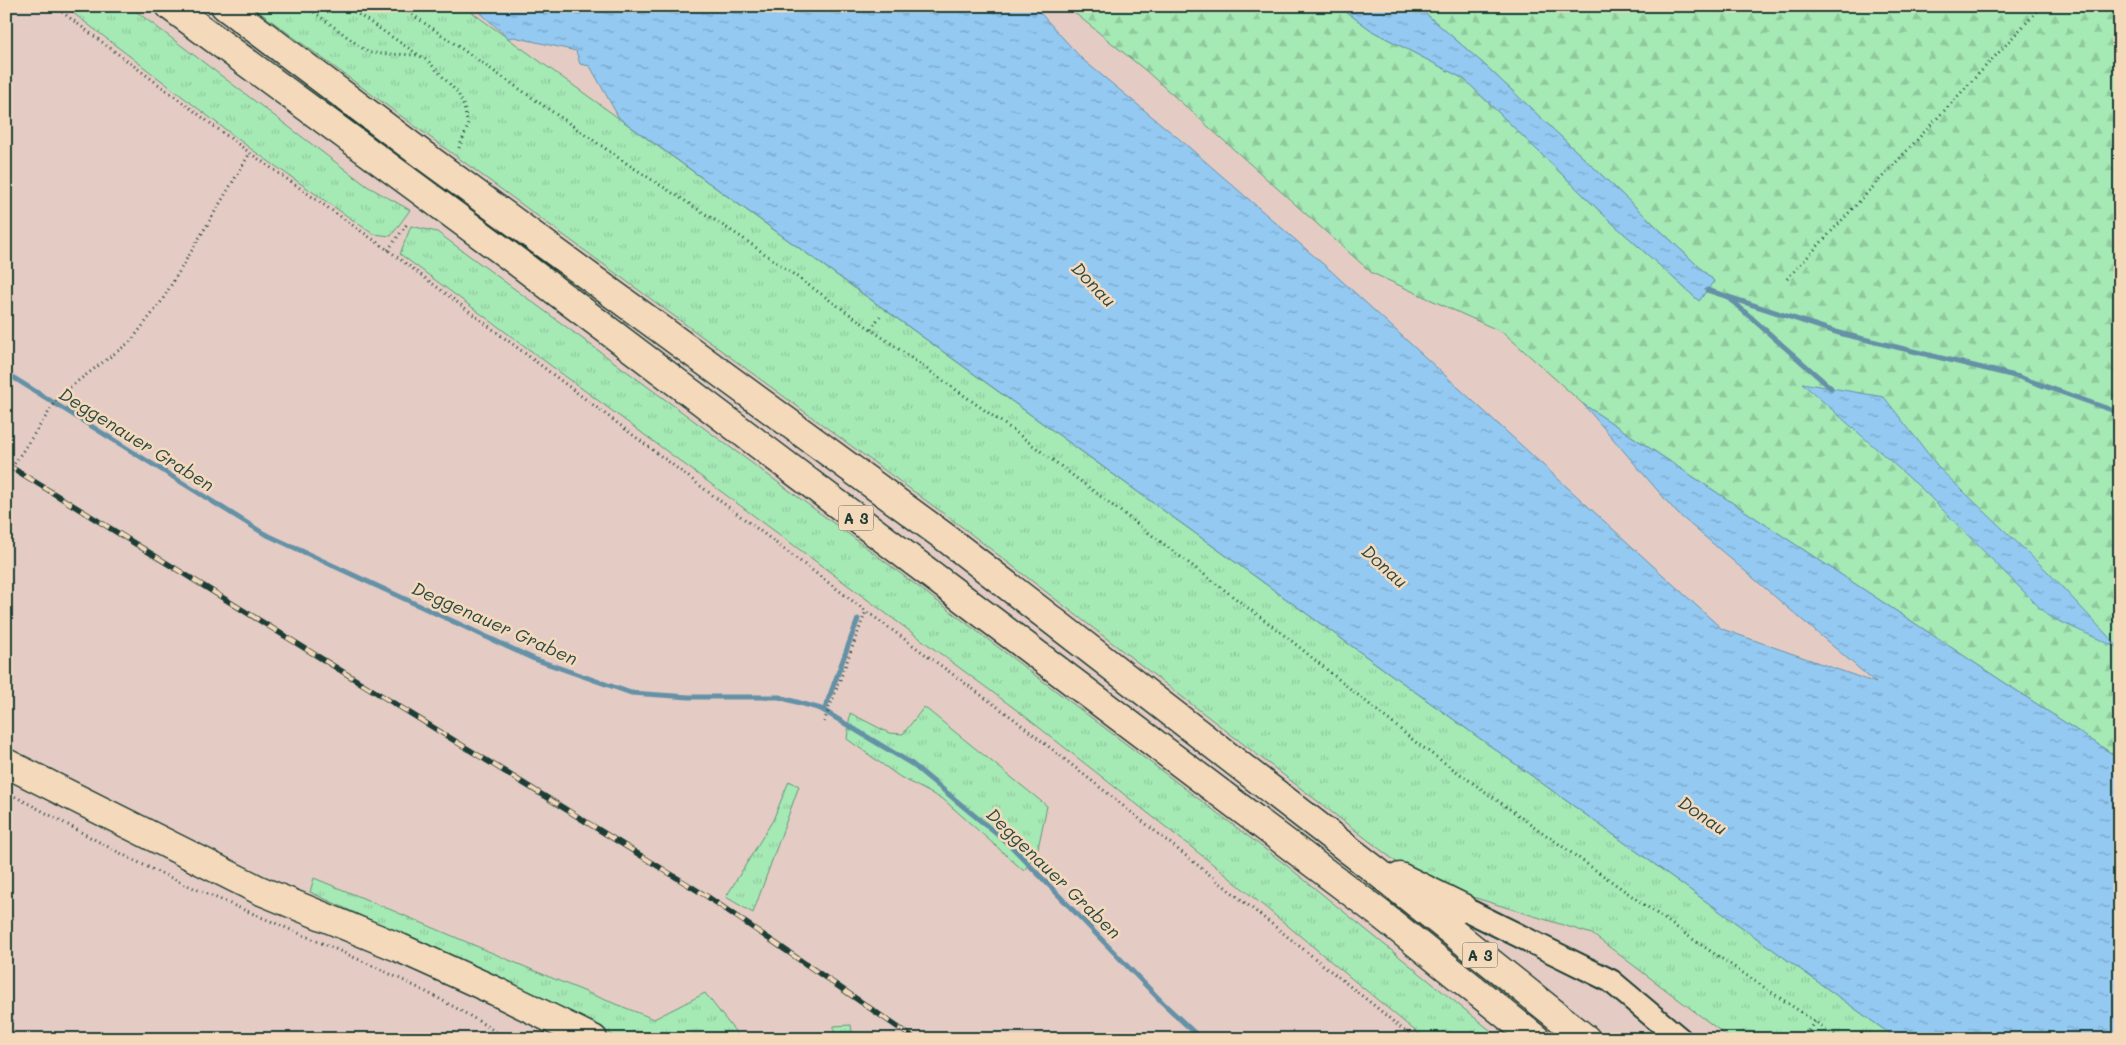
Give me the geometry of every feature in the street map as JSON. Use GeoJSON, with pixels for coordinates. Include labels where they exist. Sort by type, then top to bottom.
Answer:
{"type":"FeatureCollection","features":[{"type":"Feature","properties":{"kind":"main road","name":"A 3"},"geometry":{"type":"LineString","coordinates":[[170,6],[516,261],[1331,877],[1536,1039]]}},
{"type":"Feature","properties":{"kind":"main road","name":"A 3"},"geometry":{"type":"LineString","coordinates":[[225,6],[423,155],[946,538],[1375,870],[1586,1039]]}},
{"type":"Feature","properties":{"kind":"main road"},"geometry":{"type":"LineString","coordinates":[[6,763],[259,890],[400,948],[493,990],[593,1039]]}},
{"type":"Feature","properties":{"kind":"main road"},"geometry":{"type":"LineString","coordinates":[[1375,870],[1406,878],[1463,908]]}},
{"type":"Feature","properties":{"kind":"lane"},"geometry":{"type":"LineString","coordinates":[[1463,908],[1611,982],[1680,1039]]}},
{"type":"Feature","properties":{"kind":"path"},"geometry":{"type":"LineString","coordinates":[[54,6],[250,154],[388,250],[866,611],[1014,719],[1414,1039]]}},
{"type":"Feature","properties":{"kind":"path"},"geometry":{"type":"LineString","coordinates":[[306,6],[369,53],[419,56]]}},
{"type":"Feature","properties":{"kind":"path"},"geometry":{"type":"LineString","coordinates":[[346,6],[429,62],[458,93],[464,107],[468,126],[459,148]]}},
{"type":"Feature","properties":{"kind":"path"},"geometry":{"type":"LineString","coordinates":[[400,6],[628,165],[741,237],[1014,431],[1288,638],[1418,744],[1694,940],[1841,1039]]}},
{"type":"Feature","properties":{"kind":"path"},"geometry":{"type":"LineString","coordinates":[[1787,280],[2042,6]]}},
{"type":"Feature","properties":{"kind":"path"},"geometry":{"type":"LineString","coordinates":[[6,476],[61,394],[131,341],[161,302],[250,154]]}},
{"type":"Feature","properties":{"kind":"path"},"geometry":{"type":"LineString","coordinates":[[388,250],[407,224]]}},
{"type":"Feature","properties":{"kind":"path"},"geometry":{"type":"LineString","coordinates":[[871,329],[880,316]]}},
{"type":"Feature","properties":{"kind":"path"},"geometry":{"type":"LineString","coordinates":[[824,722],[866,611]]}},
{"type":"Feature","properties":{"kind":"path"},"geometry":{"type":"LineString","coordinates":[[6,792],[172,879],[361,960],[474,1017],[507,1039]]}},
{"type":"Feature","properties":{"kind":"path"},"geometry":{"type":"LineString","coordinates":[[1803,1039],[1815,1021]]}},
{"type":"Feature","properties":{"kind":"green space"},"geometry":{"type":"Polygon","coordinates":[[[64,6],[129,6],[367,186],[410,210],[391,236],[373,234],[251,149],[64,6]]]}},
{"type":"Feature","properties":{"kind":"green space"},"geometry":{"type":"Polygon","coordinates":[[[251,6],[463,6],[1897,1039],[1731,1039],[1592,934],[1421,881],[962,527],[251,6]]]}},
{"type":"Feature","properties":{"kind":"green space"},"geometry":{"type":"Polygon","coordinates":[[[1066,6],[1338,6],[1374,32],[1464,79],[1609,220],[1699,301],[1713,280],[1486,66],[1417,6],[2120,6],[2120,759],[1583,404],[1504,333],[1372,273],[1145,70],[1066,6]]]}},
{"type":"Feature","properties":{"kind":"green space"},"geometry":{"type":"Polygon","coordinates":[[[411,226],[437,232],[851,536],[1286,865],[1501,1039],[1425,1039],[1214,865],[1022,714],[400,254],[411,226]]]}},
{"type":"Feature","properties":{"kind":"green space"},"geometry":{"type":"Polygon","coordinates":[[[924,707],[1047,806],[1038,848],[1024,871],[944,800],[900,777],[847,739],[850,713],[889,733],[903,734],[924,707]]]}},
{"type":"Feature","properties":{"kind":"green space"},"geometry":{"type":"Polygon","coordinates":[[[789,781],[799,786],[753,913],[726,897],[773,820],[789,781]]]}},
{"type":"Feature","properties":{"kind":"green space"},"geometry":{"type":"Polygon","coordinates":[[[314,878],[568,985],[654,1019],[705,993],[741,1039],[620,1039],[577,1016],[310,892],[314,878]]]}},
{"type":"Feature","properties":{"kind":"green space"},"geometry":{"type":"Polygon","coordinates":[[[851,1025],[853,1039],[834,1039],[834,1026],[851,1025]]]}},
{"type":"Feature","properties":{"kind":"water","name":"Donau"},"geometry":{"type":"Polygon","coordinates":[[[473,6],[1034,6],[1082,59],[1183,142],[1330,270],[1722,629],[1876,683],[1677,513],[1583,404],[2120,759],[2120,1039],[1897,1039],[619,118],[590,66],[580,64],[576,51],[514,37],[508,38],[473,6]]]}},
{"type":"Feature","properties":{"kind":"water"},"geometry":{"type":"Polygon","coordinates":[[[1338,6],[1417,6],[1486,66],[1714,281],[1699,301],[1609,220],[1464,79],[1374,32],[1338,6]]]}},
{"type":"Feature","properties":{"kind":"water"},"geometry":{"type":"Polygon","coordinates":[[[1802,383],[1884,397],[1940,469],[2048,572],[2120,649],[2048,616],[1922,489],[1802,383]]]}},
{"type":"Feature","properties":{"kind":"waterway"},"geometry":{"type":"LineString","coordinates":[[1707,290],[1839,333],[2019,377],[2120,413]]}},
{"type":"Feature","properties":{"kind":"waterway"},"geometry":{"type":"LineString","coordinates":[[1730,299],[1831,388]]}},
{"type":"Feature","properties":{"kind":"waterway","name":"Deggenauer Graben"},"geometry":{"type":"LineString","coordinates":[[6,373],[263,533],[534,659],[631,693],[689,697],[779,697],[821,709],[912,764],[1010,845],[1163,1003],[1201,1039]]}},
{"type":"Feature","properties":{"kind":"waterway"},"geometry":{"type":"LineString","coordinates":[[824,711],[858,619]]}},
{"type":"Feature","properties":{"kind":"railway"},"geometry":{"type":"LineString","coordinates":[[6,464],[708,897],[915,1039]]}}]}
